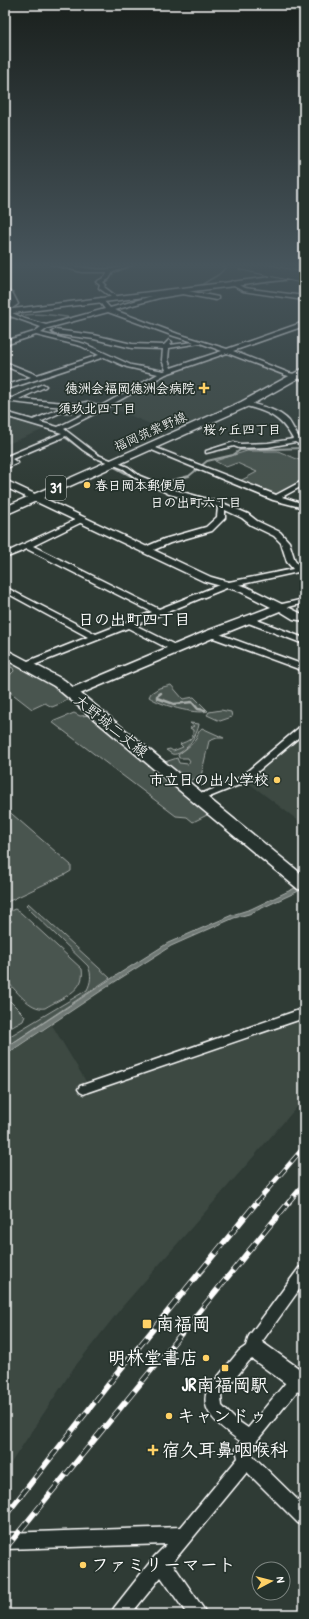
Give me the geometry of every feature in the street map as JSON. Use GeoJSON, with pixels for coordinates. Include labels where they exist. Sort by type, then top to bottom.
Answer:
{"type":"FeatureCollection","features":[{"type":"Feature","properties":{"kind":"main road","name":"福岡筑紫野線"},"geometry":{"type":"LineString","coordinates":[[5,512],[245,404],[301,375]]}},
{"type":"Feature","properties":{"kind":"main road","name":"大野城二丈線"},"geometry":{"type":"LineString","coordinates":[[5,653],[59,683],[304,885]]}},
{"type":"Feature","properties":{"kind":"street"},"geometry":{"type":"LineString","coordinates":[[5,343],[16,340]]}},
{"type":"Feature","properties":{"kind":"street"},"geometry":{"type":"LineString","coordinates":[[62,340],[83,345],[129,366],[167,372]]}},
{"type":"Feature","properties":{"kind":"street"},"geometry":{"type":"LineString","coordinates":[[104,340],[128,346],[166,347],[199,342]]}},
{"type":"Feature","properties":{"kind":"street"},"geometry":{"type":"LineString","coordinates":[[167,372],[165,362],[166,347],[172,340]]}},
{"type":"Feature","properties":{"kind":"street"},"geometry":{"type":"LineString","coordinates":[[191,340],[301,375]]}},
{"type":"Feature","properties":{"kind":"street"},"geometry":{"type":"LineString","coordinates":[[59,429],[102,408],[167,372],[260,340]]}},
{"type":"Feature","properties":{"kind":"street"},"geometry":{"type":"LineString","coordinates":[[5,388],[28,379],[105,355]]}},
{"type":"Feature","properties":{"kind":"street"},"geometry":{"type":"LineString","coordinates":[[5,364],[36,377]]}},
{"type":"Feature","properties":{"kind":"street"},"geometry":{"type":"LineString","coordinates":[[13,400],[46,388],[28,379]]}},
{"type":"Feature","properties":{"kind":"street"},"geometry":{"type":"LineString","coordinates":[[5,399],[77,406],[87,404],[102,408]]}},
{"type":"Feature","properties":{"kind":"street"},"geometry":{"type":"LineString","coordinates":[[245,404],[277,412],[291,427],[296,440],[304,445]]}},
{"type":"Feature","properties":{"kind":"street"},"geometry":{"type":"LineString","coordinates":[[34,422],[61,410],[85,416]]}},
{"type":"Feature","properties":{"kind":"street"},"geometry":{"type":"LineString","coordinates":[[5,414],[59,429],[67,433],[96,456],[111,464],[126,468],[138,477],[172,492],[222,506],[245,516],[254,524],[277,534],[285,542],[291,562],[302,570]]}},
{"type":"Feature","properties":{"kind":"street"},"geometry":{"type":"LineString","coordinates":[[6,459],[67,433]]}},
{"type":"Feature","properties":{"kind":"street"},"geometry":{"type":"LineString","coordinates":[[208,452],[234,444],[239,446],[268,445],[304,437]]}},
{"type":"Feature","properties":{"kind":"street"},"geometry":{"type":"LineString","coordinates":[[149,447],[276,498],[304,506]]}},
{"type":"Feature","properties":{"kind":"street"},"geometry":{"type":"LineString","coordinates":[[5,467],[15,463],[6,459]]}},
{"type":"Feature","properties":{"kind":"street"},"geometry":{"type":"LineString","coordinates":[[276,498],[304,482]]}},
{"type":"Feature","properties":{"kind":"street"},"geometry":{"type":"LineString","coordinates":[[5,484],[207,579],[244,589],[281,607],[296,617],[304,618]]}},
{"type":"Feature","properties":{"kind":"street"},"geometry":{"type":"LineString","coordinates":[[146,550],[167,541],[209,529],[221,518],[222,506]]}},
{"type":"Feature","properties":{"kind":"street"},"geometry":{"type":"LineString","coordinates":[[5,556],[82,520]]}},
{"type":"Feature","properties":{"kind":"street"},"geometry":{"type":"LineString","coordinates":[[27,546],[159,612]]}},
{"type":"Feature","properties":{"kind":"street"},"geometry":{"type":"LineString","coordinates":[[26,665],[227,585],[302,570]]}},
{"type":"Feature","properties":{"kind":"street"},"geometry":{"type":"LineString","coordinates":[[5,589],[96,638]]}},
{"type":"Feature","properties":{"kind":"street"},"geometry":{"type":"LineString","coordinates":[[71,693],[246,619],[304,601]]}},
{"type":"Feature","properties":{"kind":"street"},"geometry":{"type":"LineString","coordinates":[[246,619],[304,641]]}},
{"type":"Feature","properties":{"kind":"street"},"geometry":{"type":"LineString","coordinates":[[129,625],[176,649]]}},
{"type":"Feature","properties":{"kind":"street"},"geometry":{"type":"LineString","coordinates":[[211,634],[304,668]]}},
{"type":"Feature","properties":{"kind":"street"},"geometry":{"type":"LineString","coordinates":[[293,664],[304,657]]}},
{"type":"Feature","properties":{"kind":"street"},"geometry":{"type":"LineString","coordinates":[[199,798],[241,781],[304,728]]}},
{"type":"Feature","properties":{"kind":"street"},"geometry":{"type":"LineString","coordinates":[[84,1089],[304,1014]]}},
{"type":"Feature","properties":{"kind":"street"},"geometry":{"type":"LineString","coordinates":[[304,1272],[254,1341],[253,1345],[255,1349],[301,1381],[249,1438],[244,1449],[246,1460],[304,1517]]}},
{"type":"Feature","properties":{"kind":"street"},"geometry":{"type":"LineString","coordinates":[[249,1438],[230,1424],[215,1409],[213,1394],[244,1356],[255,1349]]}},
{"type":"Feature","properties":{"kind":"street"},"geometry":{"type":"LineString","coordinates":[[120,1614],[183,1535],[246,1460]]}},
{"type":"Feature","properties":{"kind":"street"},"geometry":{"type":"LineString","coordinates":[[5,1541],[183,1535]]}},
{"type":"Feature","properties":{"kind":"street"},"geometry":{"type":"LineString","coordinates":[[161,1562],[197,1614]]}},
{"type":"Feature","properties":{"kind":"shaded area","name":"徳洲会福岡徳洲会病院"},"geometry":{"type":"Polygon","coordinates":[[[228,353],[288,376],[243,401],[174,431],[155,426],[110,407],[170,372],[228,353]]]}},
{"type":"Feature","properties":{"kind":"shaded area"},"geometry":{"type":"Polygon","coordinates":[[[5,418],[45,429],[5,445],[5,418]]]}},
{"type":"Feature","properties":{"kind":"shaded area"},"geometry":{"type":"Polygon","coordinates":[[[247,451],[278,451],[304,462],[304,480],[276,496],[238,482],[257,472],[237,463],[226,467],[215,461],[247,451]]]}},
{"type":"Feature","properties":{"kind":"shaded area"},"geometry":{"type":"Polygon","coordinates":[[[5,658],[58,689],[68,698],[62,703],[52,707],[45,703],[32,709],[5,688],[5,680],[14,671],[13,668],[5,664],[5,658]]]}},
{"type":"Feature","properties":{"kind":"shaded area"},"geometry":{"type":"Polygon","coordinates":[[[171,685],[183,699],[194,697],[208,711],[195,712],[178,708],[161,703],[149,697],[151,693],[159,688],[171,685]]]}},
{"type":"Feature","properties":{"kind":"shaded area"},"geometry":{"type":"Polygon","coordinates":[[[221,710],[231,712],[232,717],[220,721],[207,715],[209,712],[221,710]]]}},
{"type":"Feature","properties":{"kind":"shaded area"},"geometry":{"type":"Polygon","coordinates":[[[74,713],[80,716],[91,715],[209,814],[193,822],[187,817],[176,816],[52,722],[74,713]]]}},
{"type":"Feature","properties":{"kind":"shaded area"},"geometry":{"type":"Polygon","coordinates":[[[190,723],[199,724],[190,744],[177,754],[172,754],[166,750],[170,749],[173,751],[183,747],[180,744],[188,741],[193,736],[193,730],[190,728],[194,726],[190,723]]]}},
{"type":"Feature","properties":{"kind":"shaded area"},"geometry":{"type":"Polygon","coordinates":[[[202,728],[224,738],[217,738],[209,741],[201,776],[188,781],[165,762],[177,758],[179,763],[188,764],[190,761],[188,758],[179,758],[178,755],[190,746],[202,728]]]}},
{"type":"Feature","properties":{"kind":"shaded area","name":"市立日の出小学校"},"geometry":{"type":"Polygon","coordinates":[[[304,733],[304,825],[250,784],[251,777],[304,733]]]}},
{"type":"Feature","properties":{"kind":"shaded area"},"geometry":{"type":"Polygon","coordinates":[[[5,808],[71,865],[71,871],[5,903],[5,808]]]}},
{"type":"Feature","properties":{"kind":"shaded area"},"geometry":{"type":"Polygon","coordinates":[[[297,887],[301,890],[249,914],[234,918],[171,946],[5,1055],[5,1048],[168,943],[232,915],[251,909],[297,887]]]}},
{"type":"Feature","properties":{"kind":"shaded area"},"geometry":{"type":"Polygon","coordinates":[[[28,903],[110,978],[5,1048],[5,1039],[87,990],[90,981],[88,966],[28,908],[26,905],[28,903]]]}},
{"type":"Feature","properties":{"kind":"shaded area"},"geometry":{"type":"Polygon","coordinates":[[[15,909],[82,969],[82,977],[76,988],[65,997],[45,1008],[39,1008],[28,1003],[5,979],[5,925],[12,921],[5,915],[5,913],[15,909]]]}},
{"type":"Feature","properties":{"kind":"shaded area"},"geometry":{"type":"Polygon","coordinates":[[[5,996],[25,1016],[23,1021],[5,1031],[5,996]]]}},
{"type":"Feature","properties":{"kind":"shaded area"},"geometry":{"type":"Polygon","coordinates":[[[304,1009],[304,1099],[122,1307],[73,1369],[5,1472],[5,1056],[52,1025],[87,1083],[304,1009]]]}},
{"type":"Feature","properties":{"kind":"waterway"},"geometry":{"type":"LineString","coordinates":[[5,417],[22,421]]}},
{"type":"Feature","properties":{"kind":"waterway"},"geometry":{"type":"LineString","coordinates":[[18,420],[22,421]]}},
{"type":"Feature","properties":{"kind":"waterway"},"geometry":{"type":"LineString","coordinates":[[22,421],[30,423]]}},
{"type":"Feature","properties":{"kind":"waterway"},"geometry":{"type":"LineString","coordinates":[[48,429],[59,433],[88,454],[107,463]]}},
{"type":"Feature","properties":{"kind":"waterway"},"geometry":{"type":"LineString","coordinates":[[157,484],[189,476],[207,461],[233,455],[240,450],[304,448]]}},
{"type":"Feature","properties":{"kind":"waterway"},"geometry":{"type":"LineString","coordinates":[[111,465],[140,481],[150,484]]}},
{"type":"Feature","properties":{"kind":"waterway"},"geometry":{"type":"LineString","coordinates":[[161,693],[157,696],[157,698],[174,704],[192,702],[198,709],[205,710]]}},
{"type":"Feature","properties":{"kind":"railway"},"geometry":{"type":"LineString","coordinates":[[256,1203],[304,1147]]}},
{"type":"Feature","properties":{"kind":"railway"},"geometry":{"type":"LineString","coordinates":[[288,1203],[304,1184]]}},
{"type":"Feature","properties":{"kind":"railway"},"geometry":{"type":"LineString","coordinates":[[5,1516],[115,1376],[257,1202]]}},
{"type":"Feature","properties":{"kind":"railway"},"geometry":{"type":"LineString","coordinates":[[5,1549],[289,1202]]}},
{"type":"Feature","properties":{"kind":"place","name":"徳洲会福岡徳洲会病院"},"geometry":{"type":"Point","coordinates":[204,388]}},
{"type":"Feature","properties":{"kind":"place","name":"春日岡本郵便局"},"geometry":{"type":"Point","coordinates":[87,485]}},
{"type":"Feature","properties":{"kind":"place","name":"市立日の出小学校"},"geometry":{"type":"Point","coordinates":[277,780]}},
{"type":"Feature","properties":{"kind":"place","name":"南福岡"},"geometry":{"type":"Point","coordinates":[147,1324]}},
{"type":"Feature","properties":{"kind":"place","name":"明林堂書店"},"geometry":{"type":"Point","coordinates":[206,1358]}},
{"type":"Feature","properties":{"kind":"place","name":"JR南福岡駅"},"geometry":{"type":"Point","coordinates":[225,1368]}},
{"type":"Feature","properties":{"kind":"place","name":"キャンドゥ"},"geometry":{"type":"Point","coordinates":[169,1416]}},
{"type":"Feature","properties":{"kind":"place","name":"宿久耳鼻咽喉科"},"geometry":{"type":"Point","coordinates":[153,1450]}},
{"type":"Feature","properties":{"kind":"place","name":"ファミリーマート"},"geometry":{"type":"Point","coordinates":[83,1565]}},
{"type":"Feature","properties":{"kind":"district","name":"須玖北四丁目"},"geometry":{"type":"Point","coordinates":[97,408]}},
{"type":"Feature","properties":{"kind":"district","name":"桜ヶ丘四丁目"},"geometry":{"type":"Point","coordinates":[242,429]}},
{"type":"Feature","properties":{"kind":"district","name":"日の出町六丁目"},"geometry":{"type":"Point","coordinates":[196,502]}},
{"type":"Feature","properties":{"kind":"district","name":"日の出町四丁目"},"geometry":{"type":"Point","coordinates":[134,619]}}]}
